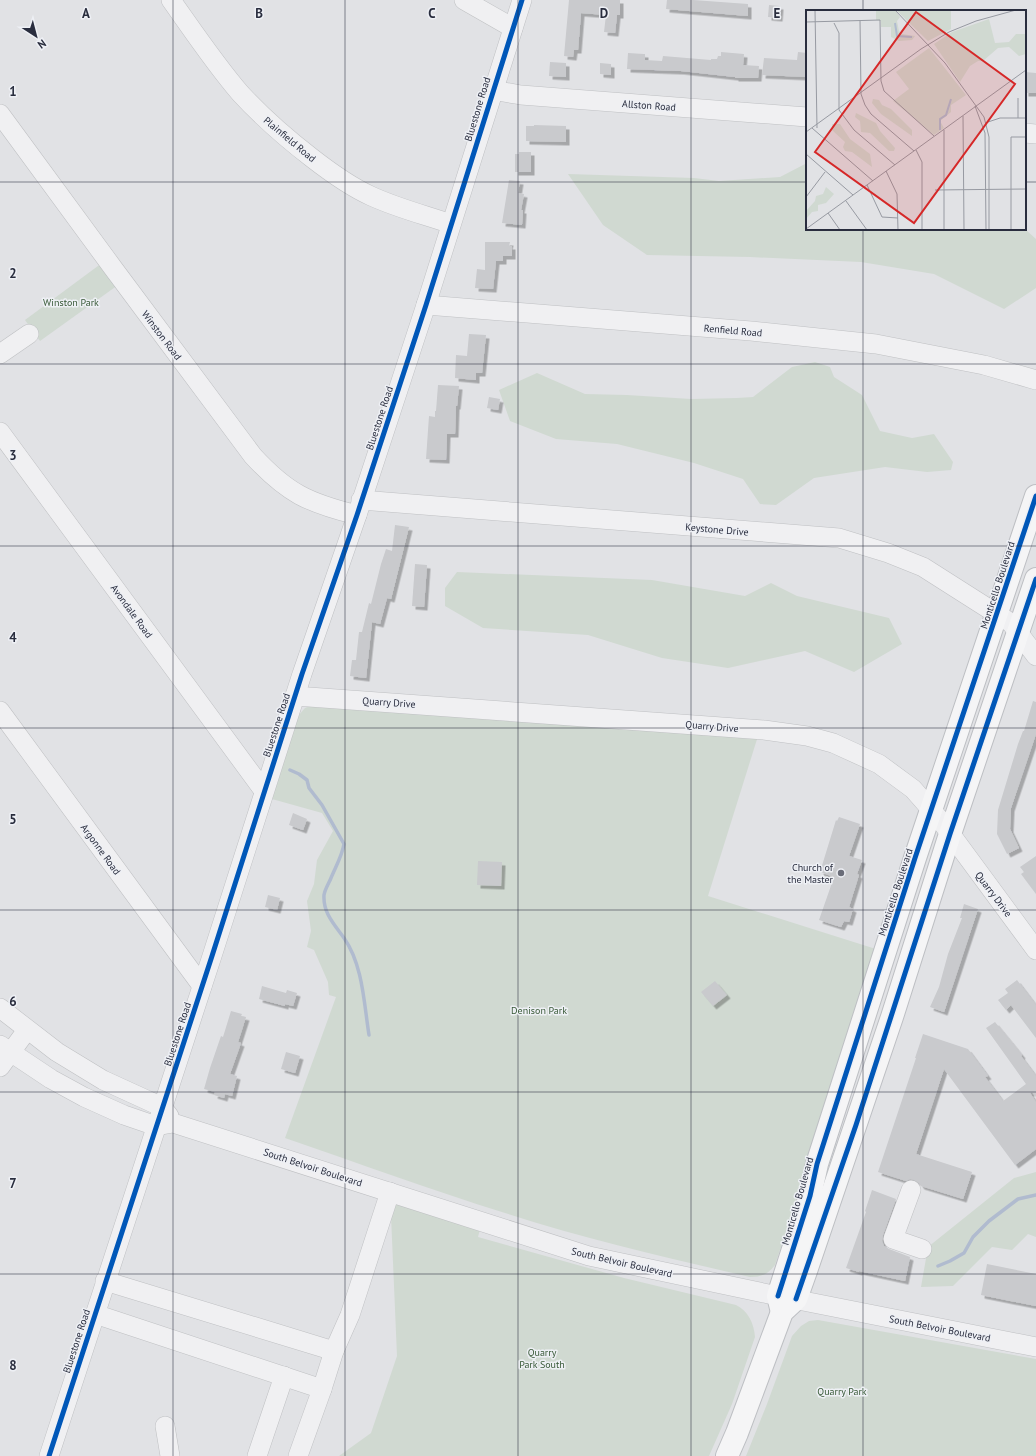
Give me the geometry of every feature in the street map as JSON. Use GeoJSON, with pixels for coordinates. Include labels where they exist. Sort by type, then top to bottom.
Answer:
{"type":"FeatureCollection","features":[{"type":"Feature","properties":{"kind":"main road","name":"Monticello Boulevard"},"geometry":{"type":"LineString","coordinates":[[785,1302],[817,1164],[932,809],[1036,496]]}},
{"type":"Feature","properties":{"kind":"main road","name":"Monticello Boulevard"},"geometry":{"type":"LineString","coordinates":[[727,1456],[737,1433],[892,1017],[950,834],[1036,578]]}},
{"type":"Feature","properties":{"kind":"street","name":"Plainfield Road"},"geometry":{"type":"LineString","coordinates":[[171,0],[221,70],[239,92],[263,117],[290,141],[321,165],[358,190],[451,224]]}},
{"type":"Feature","properties":{"kind":"street"},"geometry":{"type":"LineString","coordinates":[[464,0],[513,28]]}},
{"type":"Feature","properties":{"kind":"street","name":"Bluestone Road"},"geometry":{"type":"LineString","coordinates":[[48,1456],[105,1281],[165,1124],[162,1107],[295,696],[426,305],[492,90],[522,0]]}},
{"type":"Feature","properties":{"kind":"street","name":"Allston Road"},"geometry":{"type":"LineString","coordinates":[[492,90],[521,95],[806,117]]}},
{"type":"Feature","properties":{"kind":"street","name":"Winston Road"},"geometry":{"type":"LineString","coordinates":[[0,114],[253,456],[286,488],[306,499],[325,507],[359,507]]}},
{"type":"Feature","properties":{"kind":"street"},"geometry":{"type":"LineString","coordinates":[[1026,133],[1036,134]]}},
{"type":"Feature","properties":{"kind":"street","name":"Renfield Road"},"geometry":{"type":"LineString","coordinates":[[426,305],[744,330],[876,344],[984,365],[1036,380]]}},
{"type":"Feature","properties":{"kind":"street"},"geometry":{"type":"LineString","coordinates":[[0,354],[29,334]]}},
{"type":"Feature","properties":{"kind":"street","name":"Avondale Road"},"geometry":{"type":"LineString","coordinates":[[0,432],[264,791]]}},
{"type":"Feature","properties":{"kind":"street","name":"Keystone Drive"},"geometry":{"type":"LineString","coordinates":[[359,507],[839,538],[888,553],[923,567],[1011,623],[1036,656]]}},
{"type":"Feature","properties":{"kind":"street","name":"Quarry Drive"},"geometry":{"type":"LineString","coordinates":[[295,696],[783,732],[833,743],[867,758],[888,770],[913,789],[932,809],[1036,950]]}},
{"type":"Feature","properties":{"kind":"street","name":"Argonne Road"},"geometry":{"type":"LineString","coordinates":[[0,711],[202,986]]}},
{"type":"Feature","properties":{"kind":"street"},"geometry":{"type":"LineString","coordinates":[[0,1008],[57,1052],[103,1080],[162,1107]]}},
{"type":"Feature","properties":{"kind":"street"},"geometry":{"type":"LineString","coordinates":[[4,1055],[27,1030]]}},
{"type":"Feature","properties":{"kind":"street","name":"South Belvoir Boulevard"},"geometry":{"type":"LineString","coordinates":[[4,1055],[84,1097],[124,1115],[165,1124],[390,1192],[589,1256],[785,1302],[1036,1347]]}},
{"type":"Feature","properties":{"kind":"street"},"geometry":{"type":"LineString","coordinates":[[911,1190],[893,1239],[922,1249]]}},
{"type":"Feature","properties":{"kind":"street"},"geometry":{"type":"LineString","coordinates":[[298,1456],[334,1351],[350,1315],[390,1192]]}},
{"type":"Feature","properties":{"kind":"street"},"geometry":{"type":"LineString","coordinates":[[105,1281],[334,1351]]}},
{"type":"Feature","properties":{"kind":"street"},"geometry":{"type":"LineString","coordinates":[[94,1314],[322,1389]]}},
{"type":"Feature","properties":{"kind":"street"},"geometry":{"type":"LineString","coordinates":[[257,1456],[284,1376]]}},
{"type":"Feature","properties":{"kind":"street"},"geometry":{"type":"LineString","coordinates":[[165,1426],[170,1456]]}},
{"type":"Feature","properties":{"kind":"green space"},"geometry":{"type":"Polygon","coordinates":[[[806,164],[806,230],[1026,230],[1036,239],[1036,288],[1004,309],[934,274],[861,262],[750,257],[647,255],[603,225],[568,174],[694,178],[719,181],[780,177],[806,164]]]}},
{"type":"Feature","properties":{"kind":"green space","name":"Winston Park"},"geometry":{"type":"Polygon","coordinates":[[[102,263],[118,285],[40,341],[25,320],[102,263]]]}},
{"type":"Feature","properties":{"kind":"green space"},"geometry":{"type":"Polygon","coordinates":[[[815,362],[830,367],[834,377],[862,395],[880,431],[912,438],[934,434],[953,462],[951,470],[927,472],[885,467],[814,478],[776,505],[760,504],[743,479],[694,463],[617,444],[556,439],[510,421],[499,390],[537,373],[585,394],[691,399],[753,397],[792,367],[815,362]]]}},
{"type":"Feature","properties":{"kind":"green space"},"geometry":{"type":"Polygon","coordinates":[[[457,572],[652,580],[745,596],[771,583],[797,596],[889,618],[902,644],[854,672],[805,651],[728,668],[662,658],[588,635],[483,628],[445,606],[445,588],[457,572]]]}},
{"type":"Feature","properties":{"kind":"green space","name":"Denison Park"},"geometry":{"type":"Polygon","coordinates":[[[312,705],[758,736],[708,896],[879,950],[775,1265],[770,1271],[761,1276],[750,1277],[596,1240],[422,1186],[285,1138],[336,997],[329,995],[328,982],[314,950],[307,947],[311,931],[307,901],[314,884],[317,860],[333,831],[322,813],[272,799],[298,716],[305,708],[312,705]]]}},
{"type":"Feature","properties":{"kind":"green space"},"geometry":{"type":"Polygon","coordinates":[[[1036,1172],[1036,1237],[1028,1234],[1012,1250],[992,1247],[953,1286],[921,1287],[928,1247],[1014,1178],[1036,1172]]]}},
{"type":"Feature","properties":{"kind":"green space","name":"Quarry Park South"},"geometry":{"type":"Polygon","coordinates":[[[390,1192],[482,1221],[478,1237],[624,1278],[736,1305],[744,1311],[750,1318],[755,1337],[732,1404],[709,1456],[339,1456],[371,1433],[397,1356],[390,1192]]]}},
{"type":"Feature","properties":{"kind":"green space","name":"Quarry Park"},"geometry":{"type":"Polygon","coordinates":[[[818,1320],[1036,1359],[1036,1456],[746,1456],[792,1336],[801,1326],[809,1321],[818,1320]]]}},
{"type":"Feature","properties":{"kind":"building"},"geometry":{"type":"Polygon","coordinates":[[[569,0],[620,0],[620,15],[617,15],[615,33],[604,32],[606,15],[581,13],[578,50],[574,50],[573,57],[564,56],[569,0]]]}},
{"type":"Feature","properties":{"kind":"building"},"geometry":{"type":"Polygon","coordinates":[[[667,0],[693,0],[748,4],[748,16],[666,9],[667,0]]]}},
{"type":"Feature","properties":{"kind":"building"},"geometry":{"type":"Polygon","coordinates":[[[769,5],[780,6],[779,18],[768,17],[769,5]]]}},
{"type":"Feature","properties":{"kind":"building"},"geometry":{"type":"Polygon","coordinates":[[[721,52],[744,54],[743,65],[759,66],[758,78],[735,78],[681,71],[627,69],[628,53],[645,54],[645,60],[662,61],[663,56],[711,60],[717,59],[718,56],[721,56],[721,52]]]}},
{"type":"Feature","properties":{"kind":"building"},"geometry":{"type":"Polygon","coordinates":[[[798,52],[806,53],[806,77],[762,75],[764,58],[797,60],[798,52]]]}},
{"type":"Feature","properties":{"kind":"building"},"geometry":{"type":"Polygon","coordinates":[[[550,62],[566,63],[566,77],[549,76],[550,62]]]}},
{"type":"Feature","properties":{"kind":"building"},"geometry":{"type":"Polygon","coordinates":[[[600,63],[611,64],[611,75],[600,74],[600,63]]]}},
{"type":"Feature","properties":{"kind":"building"},"geometry":{"type":"Polygon","coordinates":[[[1026,72],[1036,73],[1036,93],[1026,93],[1026,72]]]}},
{"type":"Feature","properties":{"kind":"building"},"geometry":{"type":"Polygon","coordinates":[[[526,126],[566,126],[566,142],[526,141],[526,126]]]}},
{"type":"Feature","properties":{"kind":"building"},"geometry":{"type":"Polygon","coordinates":[[[519,152],[531,152],[531,172],[515,172],[515,154],[519,154],[519,152]]]}},
{"type":"Feature","properties":{"kind":"building"},"geometry":{"type":"Polygon","coordinates":[[[509,180],[520,181],[518,193],[524,194],[521,210],[523,210],[522,225],[502,223],[509,180]]]}},
{"type":"Feature","properties":{"kind":"building"},"geometry":{"type":"Polygon","coordinates":[[[485,242],[510,242],[509,246],[512,246],[512,256],[503,256],[503,261],[496,261],[493,289],[475,288],[477,269],[485,270],[485,242]]]}},
{"type":"Feature","properties":{"kind":"building"},"geometry":{"type":"Polygon","coordinates":[[[469,334],[486,335],[482,373],[476,373],[476,380],[455,378],[456,355],[467,356],[469,334]]]}},
{"type":"Feature","properties":{"kind":"building"},"geometry":{"type":"Polygon","coordinates":[[[438,385],[459,386],[456,406],[455,434],[447,434],[446,460],[426,459],[429,416],[435,417],[438,385]]]}},
{"type":"Feature","properties":{"kind":"building"},"geometry":{"type":"Polygon","coordinates":[[[489,397],[500,399],[498,410],[487,408],[489,397]]]}},
{"type":"Feature","properties":{"kind":"building"},"geometry":{"type":"Polygon","coordinates":[[[395,525],[409,527],[391,599],[387,598],[380,624],[372,622],[366,678],[350,676],[352,660],[356,660],[359,632],[362,632],[369,603],[371,604],[386,549],[392,551],[395,525]]]}},
{"type":"Feature","properties":{"kind":"building"},"geometry":{"type":"Polygon","coordinates":[[[415,564],[427,565],[424,607],[412,606],[415,564]]]}},
{"type":"Feature","properties":{"kind":"building"},"geometry":{"type":"Polygon","coordinates":[[[1033,701],[1036,702],[1036,734],[1011,808],[1010,829],[1019,848],[1007,854],[997,834],[998,810],[1033,701]]]}},
{"type":"Feature","properties":{"kind":"building"},"geometry":{"type":"Polygon","coordinates":[[[293,813],[307,819],[303,830],[289,825],[293,813]]]}},
{"type":"Feature","properties":{"kind":"building","name":"Church of the Master"},"geometry":{"type":"Polygon","coordinates":[[[839,817],[860,824],[849,856],[862,860],[849,907],[853,909],[849,922],[844,921],[841,927],[819,920],[834,877],[820,872],[836,820],[837,821],[839,817]]]}},
{"type":"Feature","properties":{"kind":"building"},"geometry":{"type":"Polygon","coordinates":[[[1036,856],[1036,894],[1021,874],[1024,872],[1020,867],[1036,856]]]}},
{"type":"Feature","properties":{"kind":"building"},"geometry":{"type":"Polygon","coordinates":[[[478,861],[502,862],[501,886],[477,885],[478,861]]]}},
{"type":"Feature","properties":{"kind":"building"},"geometry":{"type":"Polygon","coordinates":[[[268,895],[280,898],[277,910],[265,907],[268,895]]]}},
{"type":"Feature","properties":{"kind":"building"},"geometry":{"type":"Polygon","coordinates":[[[964,904],[978,909],[944,1012],[930,1007],[939,987],[948,954],[962,918],[960,918],[964,904]]]}},
{"type":"Feature","properties":{"kind":"building"},"geometry":{"type":"Polygon","coordinates":[[[1017,980],[1036,1005],[1036,1038],[1011,1005],[1006,1010],[998,1000],[1008,993],[1005,989],[1017,980]]]}},
{"type":"Feature","properties":{"kind":"building"},"geometry":{"type":"Polygon","coordinates":[[[715,981],[727,995],[713,1006],[701,992],[715,981]]]}},
{"type":"Feature","properties":{"kind":"building"},"geometry":{"type":"Polygon","coordinates":[[[262,986],[286,993],[287,990],[297,993],[293,1006],[285,1004],[285,1006],[259,999],[262,986]]]}},
{"type":"Feature","properties":{"kind":"building"},"geometry":{"type":"Polygon","coordinates":[[[231,1011],[242,1014],[241,1016],[246,1017],[238,1042],[241,1043],[230,1074],[237,1076],[232,1096],[225,1094],[224,1098],[214,1095],[215,1092],[204,1089],[221,1036],[223,1037],[231,1011]]]}},
{"type":"Feature","properties":{"kind":"building"},"geometry":{"type":"Polygon","coordinates":[[[995,1022],[1022,1055],[1021,1056],[1036,1076],[1036,1097],[1032,1092],[1030,1093],[1036,1102],[1036,1149],[1015,1165],[944,1069],[916,1154],[972,1172],[963,1199],[921,1186],[914,1180],[910,1179],[906,1181],[878,1172],[923,1034],[968,1049],[988,1076],[985,1077],[1003,1101],[1026,1084],[986,1028],[995,1022]]]}},
{"type":"Feature","properties":{"kind":"building"},"geometry":{"type":"Polygon","coordinates":[[[286,1052],[300,1056],[295,1073],[281,1069],[286,1052]]]}},
{"type":"Feature","properties":{"kind":"building"},"geometry":{"type":"Polygon","coordinates":[[[872,1190],[896,1199],[882,1241],[884,1246],[889,1249],[910,1257],[905,1281],[846,1268],[866,1212],[865,1211],[872,1190]]]}},
{"type":"Feature","properties":{"kind":"building"},"geometry":{"type":"Polygon","coordinates":[[[987,1264],[1036,1274],[1036,1306],[981,1295],[987,1264]]]}},
{"type":"Feature","properties":{"kind":"waterway"},"geometry":{"type":"LineString","coordinates":[[290,770],[307,780],[309,788],[322,805],[344,844],[325,891],[324,901],[327,913],[344,938],[355,960],[362,985],[369,1035]]}},
{"type":"Feature","properties":{"kind":"waterway"},"geometry":{"type":"LineString","coordinates":[[938,1266],[964,1253],[973,1237],[989,1221],[1018,1199],[1036,1195]]}},
{"type":"Feature","properties":{"kind":"cycle path"},"geometry":{"type":"LineString","coordinates":[[49,1456],[302,674],[357,515],[426,305],[522,0]]}},
{"type":"Feature","properties":{"kind":"cycle path"},"geometry":{"type":"LineString","coordinates":[[778,1296],[810,1196],[817,1164],[915,858],[1036,496]]}},
{"type":"Feature","properties":{"kind":"cycle path"},"geometry":{"type":"LineString","coordinates":[[796,1299],[856,1125],[950,834],[1036,579]]}},
{"type":"Feature","properties":{"kind":"place","name":"Church of the Master"},"geometry":{"type":"Point","coordinates":[841,873]}}]}
